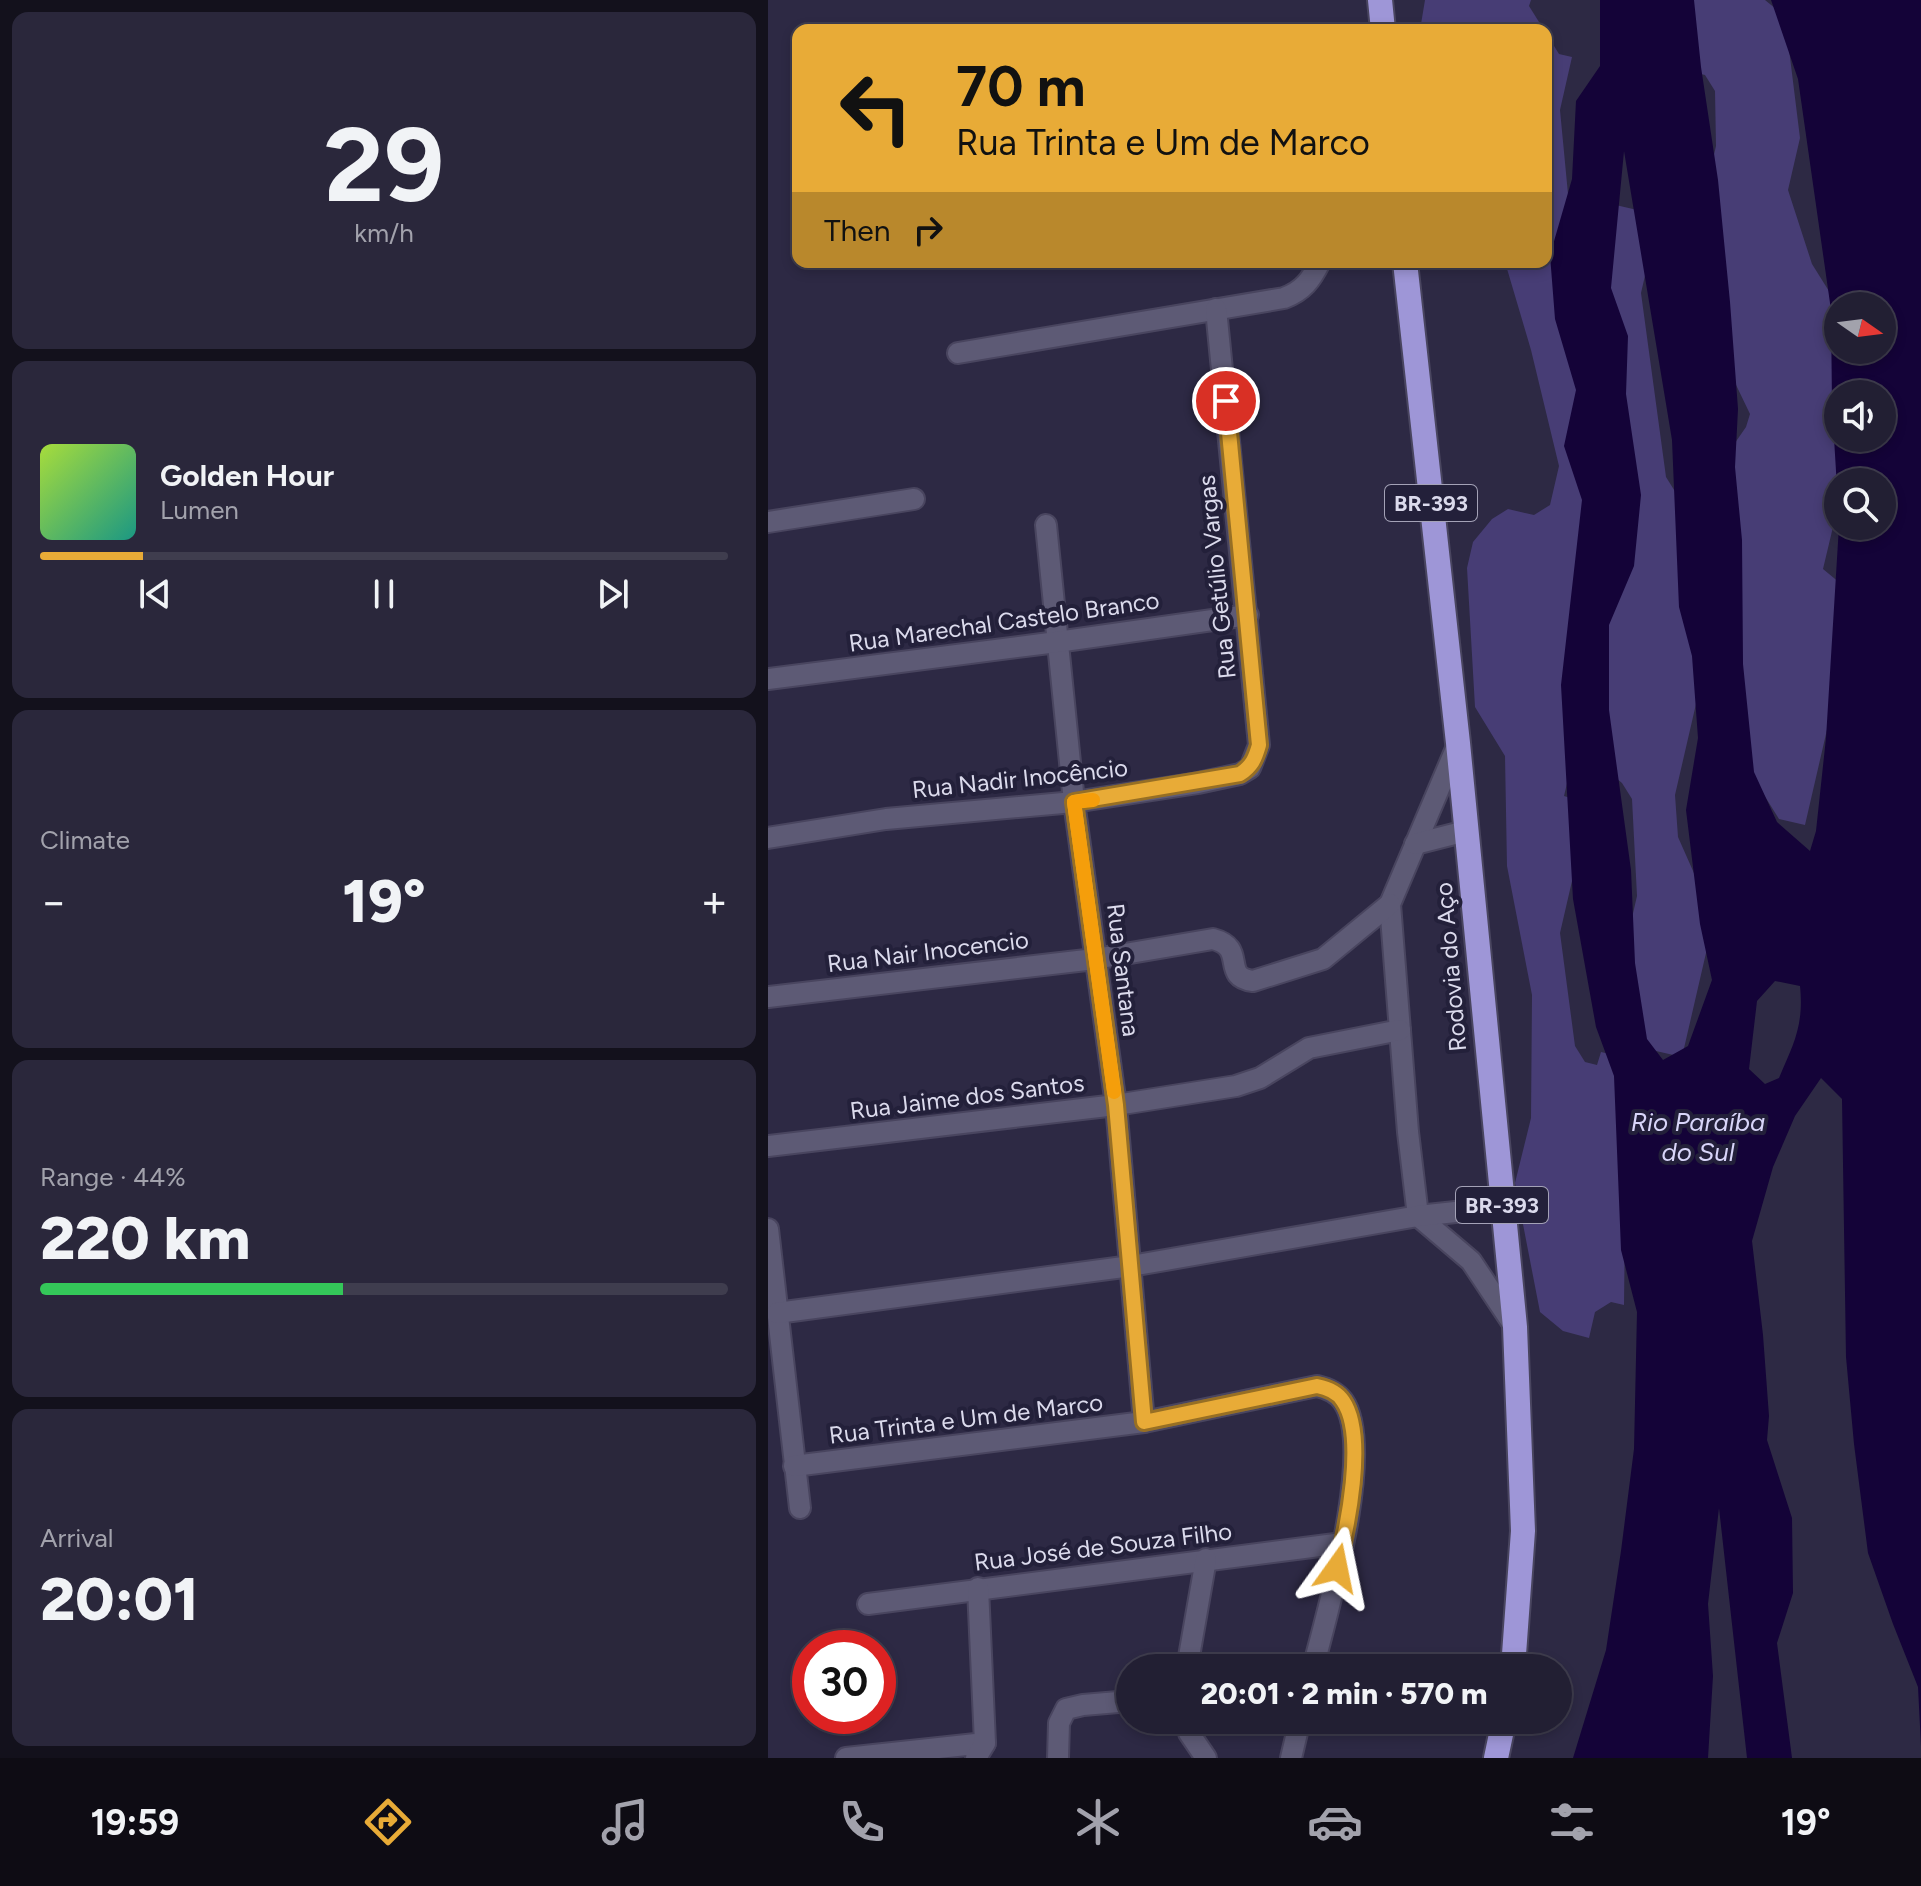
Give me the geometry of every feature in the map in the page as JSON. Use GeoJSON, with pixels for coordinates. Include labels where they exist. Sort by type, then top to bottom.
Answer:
{"type":"FeatureCollection","features":[{"type":"Feature","properties":{"kind":"highway"},"geometry":{"type":"LineString","coordinates":[[1380,0],[1382,24]]}},
{"type":"Feature","properties":{"kind":"highway","name":"Rodovia do Aço"},"geometry":{"type":"LineString","coordinates":[[1406,268],[1458,743],[1515,1327],[1523,1531],[1514,1654]]}},
{"type":"Feature","properties":{"kind":"highway"},"geometry":{"type":"LineString","coordinates":[[1496,1758],[1501,1734]]}},
{"type":"Feature","properties":{"kind":"street"},"geometry":{"type":"LineString","coordinates":[[958,353],[1255,305],[1298,293],[1310,282],[1317,268]]}},
{"type":"Feature","properties":{"kind":"street","name":"Rua Getúlio Vargas"},"geometry":{"type":"LineString","coordinates":[[1216,309],[1259,745]]}},
{"type":"Feature","properties":{"kind":"street"},"geometry":{"type":"LineString","coordinates":[[768,522],[914,499]]}},
{"type":"Feature","properties":{"kind":"street","name":"Rua Santana"},"geometry":{"type":"LineString","coordinates":[[1046,525],[1074,802],[1116,1105],[1144,1422]]}},
{"type":"Feature","properties":{"kind":"street","name":"Rua Marechal Castelo Branco"},"geometry":{"type":"LineString","coordinates":[[768,679],[1248,615]]}},
{"type":"Feature","properties":{"kind":"street"},"geometry":{"type":"LineString","coordinates":[[1458,743],[1390,904],[1408,1132],[1418,1216],[1471,1261],[1515,1327]]}},
{"type":"Feature","properties":{"kind":"street","name":"Rua Nadir Inocêncio"},"geometry":{"type":"LineString","coordinates":[[768,838],[886,819],[1074,802],[1240,774],[1250,768],[1259,745]]}},
{"type":"Feature","properties":{"kind":"street"},"geometry":{"type":"LineString","coordinates":[[1415,844],[1466,831]]}},
{"type":"Feature","properties":{"kind":"street","name":"Rua Nair Inocencio"},"geometry":{"type":"LineString","coordinates":[[768,997],[1095,959],[1213,939],[1225,942],[1232,949],[1236,974],[1243,980],[1253,981],[1323,959],[1390,904]]}},
{"type":"Feature","properties":{"kind":"street","name":"Rua Jaime dos Santos"},"geometry":{"type":"LineString","coordinates":[[768,1146],[1116,1105],[1249,1083],[1309,1048],[1400,1030]]}},
{"type":"Feature","properties":{"kind":"street"},"geometry":{"type":"LineString","coordinates":[[777,1313],[1131,1266],[1418,1216],[1502,1207]]}},
{"type":"Feature","properties":{"kind":"street"},"geometry":{"type":"LineString","coordinates":[[768,1229],[800,1508]]}},
{"type":"Feature","properties":{"kind":"street","name":"Rua Trinta e Um de Marco"},"geometry":{"type":"LineString","coordinates":[[794,1466],[1144,1422],[1317,1386],[1327,1388],[1343,1400],[1350,1418],[1353,1488],[1316,1654]]}},
{"type":"Feature","properties":{"kind":"street","name":"Rua José de Souza Filho"},"geometry":{"type":"LineString","coordinates":[[868,1604],[1343,1543]]}},
{"type":"Feature","properties":{"kind":"street"},"geometry":{"type":"LineString","coordinates":[[1189,1654],[1206,1559]]}},
{"type":"Feature","properties":{"kind":"street"},"geometry":{"type":"LineString","coordinates":[[846,1758],[980,1750],[978,1588]]}},
{"type":"Feature","properties":{"kind":"street"},"geometry":{"type":"LineString","coordinates":[[1058,1758],[1059,1723],[1066,1709],[1116,1702]]}},
{"type":"Feature","properties":{"kind":"street"},"geometry":{"type":"LineString","coordinates":[[1190,1734],[1206,1758]]}},
{"type":"Feature","properties":{"kind":"street"},"geometry":{"type":"LineString","coordinates":[[1291,1758],[1297,1734]]}},
{"type":"Feature","properties":{"kind":"shaded area"},"geometry":{"type":"Polygon","coordinates":[[[1425,0],[1531,0],[1529,6],[1540,24],[1421,24],[1425,0]]]}},
{"type":"Feature","properties":{"kind":"shaded area"},"geometry":{"type":"Polygon","coordinates":[[[1684,0],[1765,0],[1776,9],[1786,25],[1800,138],[1788,190],[1812,264],[1830,292],[1824,292],[1824,364],[1836,364],[1837,380],[1824,380],[1824,452],[1838,452],[1838,468],[1824,468],[1824,540],[1830,540],[1823,569],[1846,588],[1835,695],[1805,825],[1779,819],[1729,739],[1702,678],[1675,795],[1678,837],[1705,898],[1709,940],[1682,1057],[1643,1048],[1616,987],[1637,896],[1632,799],[1622,783],[1599,764],[1570,771],[1564,796],[1577,800],[1581,842],[1560,933],[1575,1046],[1585,1062],[1597,1065],[1601,1052],[1627,1058],[1624,1305],[1611,1302],[1595,1312],[1589,1338],[1563,1331],[1540,1312],[1515,1183],[1531,1118],[1532,995],[1507,866],[1505,756],[1475,707],[1467,568],[1473,542],[1492,519],[1508,509],[1534,515],[1550,505],[1559,466],[1531,350],[1507,268],[1552,268],[1552,43],[1559,54],[1572,57],[1560,110],[1568,194],[1646,212],[1656,228],[1641,293],[1666,477],[1676,493],[1705,486],[1746,427],[1750,414],[1713,337],[1701,211],[1716,146],[1715,91],[1705,75],[1679,69],[1684,0]]]}},
{"type":"Feature","properties":{"kind":"water","name":"Rio Paraíba do Sul"},"geometry":{"type":"Polygon","coordinates":[[[1600,0],[1694,0],[1718,180],[1730,302],[1738,409],[1735,467],[1742,540],[1743,664],[1754,772],[1777,822],[1810,851],[1816,831],[1826,738],[1838,540],[1896,540],[1896,468],[1836,468],[1835,452],[1896,452],[1896,380],[1832,380],[1832,364],[1896,364],[1896,292],[1828,292],[1798,79],[1771,0],[1921,0],[1921,1746],[1918,1687],[1868,1553],[1846,1357],[1842,1099],[1821,1078],[1795,1116],[1773,1167],[1752,1241],[1763,1335],[1769,1416],[1767,1440],[1792,1518],[1793,1593],[1777,1643],[1792,1758],[1747,1758],[1719,1508],[1708,1604],[1713,1676],[1708,1758],[1573,1758],[1606,1650],[1621,1551],[1634,1449],[1637,1312],[1621,1250],[1614,1076],[1596,1027],[1573,899],[1561,685],[1582,500],[1564,446],[1576,390],[1555,319],[1551,268],[1552,248],[1572,179],[1576,101],[1600,66],[1600,0]],[[1624,151],[1611,288],[1628,336],[1626,394],[1641,495],[1634,566],[1609,625],[1609,710],[1631,870],[1635,963],[1647,1039],[1663,1060],[1688,1046],[1712,980],[1700,924],[1686,810],[1698,738],[1692,656],[1679,607],[1672,440],[1624,151]],[[1775,981],[1757,1001],[1749,1069],[1765,1084],[1779,1078],[1793,1044],[1801,1012],[1800,986],[1775,981]]]}},
{"type":"Feature","properties":{"kind":"slow traffic"},"geometry":{"type":"LineString","coordinates":[[1093,800],[1074,802],[1114,1092]]}},
{"type":"Feature","properties":{"kind":"route"},"geometry":{"type":"LineString","coordinates":[[1226,401],[1259,745],[1256,758],[1250,768],[1240,774],[1074,802],[1116,1105],[1144,1422],[1317,1386],[1327,1388],[1343,1400],[1350,1418],[1353,1488],[1337,1568]]}}]}
